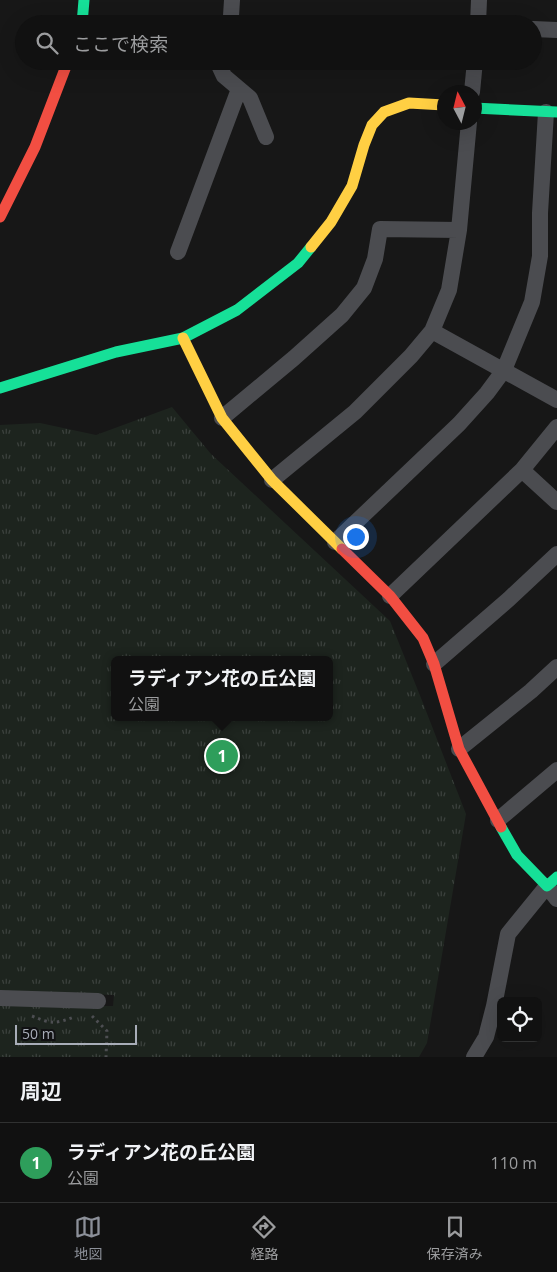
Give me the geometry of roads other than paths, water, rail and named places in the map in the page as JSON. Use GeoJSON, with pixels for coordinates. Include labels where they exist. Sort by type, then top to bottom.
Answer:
{"type":"FeatureCollection","features":[{"type":"Feature","properties":{"kind":"street"},"geometry":{"type":"LineString","coordinates":[[83,15],[84,0]]}},
{"type":"Feature","properties":{"kind":"street"},"geometry":{"type":"LineString","coordinates":[[231,15],[232,0]]}},
{"type":"Feature","properties":{"kind":"street"},"geometry":{"type":"LineString","coordinates":[[478,15],[479,0]]}},
{"type":"Feature","properties":{"kind":"street"},"geometry":{"type":"LineString","coordinates":[[542,29],[557,30]]}},
{"type":"Feature","properties":{"kind":"street"},"geometry":{"type":"LineString","coordinates":[[0,217],[7,185],[35,147],[65,70]]}},
{"type":"Feature","properties":{"kind":"street"},"geometry":{"type":"LineString","coordinates":[[222,70],[224,76],[250,98],[266,137]]}},
{"type":"Feature","properties":{"kind":"street"},"geometry":{"type":"LineString","coordinates":[[473,85],[474,70]]}},
{"type":"Feature","properties":{"kind":"street"},"geometry":{"type":"LineString","coordinates":[[178,252],[239,89]]}},
{"type":"Feature","properties":{"kind":"street"},"geometry":{"type":"LineString","coordinates":[[0,388],[116,352],[184,338],[237,310],[298,263],[331,222],[352,186],[372,125],[384,112],[409,102],[437,105]]}},
{"type":"Feature","properties":{"kind":"street"},"geometry":{"type":"LineString","coordinates":[[335,542],[459,424],[486,393],[504,370],[532,302],[540,256],[540,213],[552,112],[482,108]]}},
{"type":"Feature","properties":{"kind":"street"},"geometry":{"type":"LineString","coordinates":[[272,480],[355,412],[411,356],[432,331],[449,290],[459,230],[468,130]]}},
{"type":"Feature","properties":{"kind":"street"},"geometry":{"type":"LineString","coordinates":[[222,418],[342,315],[364,288],[375,259],[380,229],[459,230]]}},
{"type":"Feature","properties":{"kind":"street"},"geometry":{"type":"LineString","coordinates":[[432,331],[557,400]]}},
{"type":"Feature","properties":{"kind":"street"},"geometry":{"type":"LineString","coordinates":[[184,338],[222,418],[272,480],[390,596],[423,638],[434,664],[459,749],[517,855],[554,887],[508,934],[486,1037],[474,1057]]}},
{"type":"Feature","properties":{"kind":"street"},"geometry":{"type":"LineString","coordinates":[[390,596],[522,470],[557,427]]}},
{"type":"Feature","properties":{"kind":"street"},"geometry":{"type":"LineString","coordinates":[[522,470],[557,502]]}},
{"type":"Feature","properties":{"kind":"street"},"geometry":{"type":"LineString","coordinates":[[434,664],[509,599],[557,554]]}},
{"type":"Feature","properties":{"kind":"street"},"geometry":{"type":"LineString","coordinates":[[459,749],[557,667]]}},
{"type":"Feature","properties":{"kind":"street"},"geometry":{"type":"LineString","coordinates":[[498,820],[557,770]]}},
{"type":"Feature","properties":{"kind":"street"},"geometry":{"type":"LineString","coordinates":[[0,998],[98,1001]]}},
{"type":"Feature","properties":{"kind":"place","name":"ラディアン花の丘公園"},"geometry":{"type":"Point","coordinates":[222,756]}}]}
